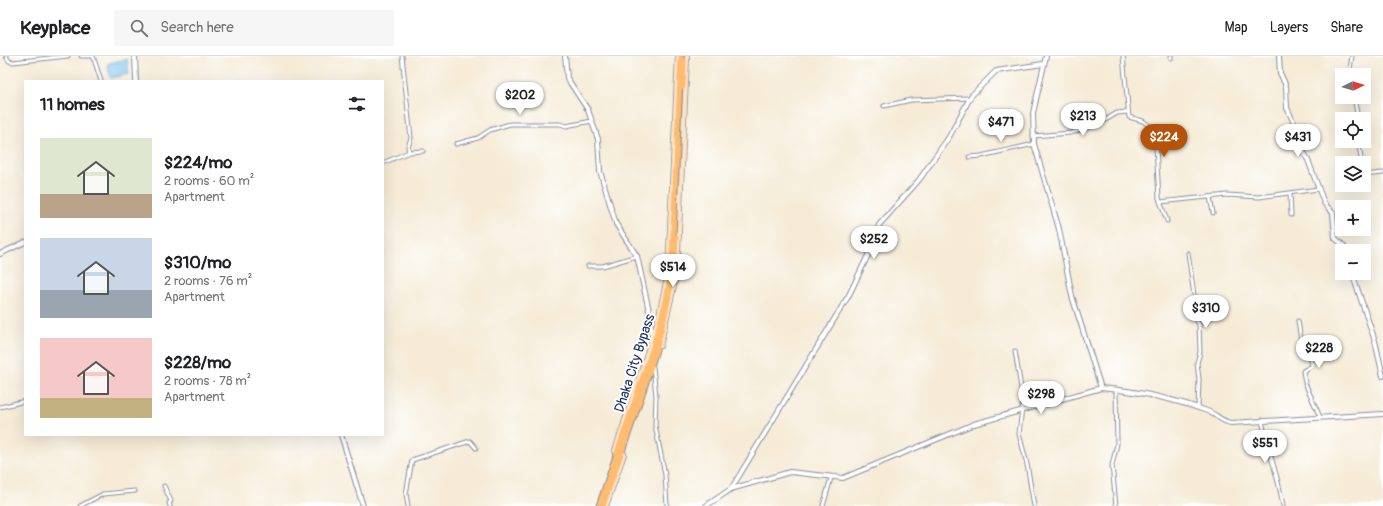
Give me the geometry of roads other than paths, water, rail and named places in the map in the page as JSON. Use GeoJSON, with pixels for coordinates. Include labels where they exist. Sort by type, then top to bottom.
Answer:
{"type":"FeatureCollection","features":[{"type":"Feature","properties":{"kind":"highway","name":"Dhaka City Bypass"},"geometry":{"type":"LineString","coordinates":[[598,506],[657,334],[666,301],[671,274],[680,56]]}},
{"type":"Feature","properties":{"kind":"highway","name":"Dhaka City Bypass"},"geometry":{"type":"LineString","coordinates":[[605,506],[657,348],[670,300],[676,254],[686,56]]}},
{"type":"Feature","properties":{"kind":"main road"},"geometry":{"type":"LineString","coordinates":[[598,506],[658,320],[668,274],[680,56]]}},
{"type":"Feature","properties":{"kind":"main road"},"geometry":{"type":"LineString","coordinates":[[605,506],[653,367],[666,324],[677,273],[686,56]]}},
{"type":"Feature","properties":{"kind":"street"},"geometry":{"type":"LineString","coordinates":[[6,56],[9,61],[13,62],[68,56]]}},
{"type":"Feature","properties":{"kind":"street"},"geometry":{"type":"LineString","coordinates":[[81,56],[92,56],[101,80]]}},
{"type":"Feature","properties":{"kind":"street"},"geometry":{"type":"LineString","coordinates":[[135,56],[136,80]]}},
{"type":"Feature","properties":{"kind":"street"},"geometry":{"type":"LineString","coordinates":[[402,56],[411,138],[408,148],[409,152]]}},
{"type":"Feature","properties":{"kind":"street"},"geometry":{"type":"LineString","coordinates":[[565,56],[567,78],[582,100],[592,121],[599,145],[600,172],[616,224],[637,256],[649,310],[652,338]]}},
{"type":"Feature","properties":{"kind":"street"},"geometry":{"type":"LineString","coordinates":[[1046,56],[1033,113],[1034,144],[1059,229],[1072,296],[1101,388]]}},
{"type":"Feature","properties":{"kind":"street"},"geometry":{"type":"LineString","coordinates":[[1123,56],[1128,112],[1130,118],[1143,121],[1154,129],[1160,202],[1167,221]]}},
{"type":"Feature","properties":{"kind":"street"},"geometry":{"type":"LineString","coordinates":[[1279,56],[1280,73],[1286,86],[1287,108],[1294,123],[1296,138],[1308,160],[1324,204],[1333,213],[1335,238],[1342,244]]}},
{"type":"Feature","properties":{"kind":"street"},"geometry":{"type":"LineString","coordinates":[[1349,68],[1353,61],[1352,56]]}},
{"type":"Feature","properties":{"kind":"street"},"geometry":{"type":"LineString","coordinates":[[731,489],[849,295],[870,251],[879,225],[919,180],[949,137],[969,98],[996,70],[1043,64]]}},
{"type":"Feature","properties":{"kind":"street"},"geometry":{"type":"LineString","coordinates":[[884,106],[911,100],[969,98]]}},
{"type":"Feature","properties":{"kind":"street"},"geometry":{"type":"LineString","coordinates":[[1033,136],[1071,133],[1099,124],[1118,114],[1128,112]]}},
{"type":"Feature","properties":{"kind":"street"},"geometry":{"type":"LineString","coordinates":[[456,144],[478,138],[490,130],[510,124],[560,124],[566,126],[592,121]]}},
{"type":"Feature","properties":{"kind":"street"},"geometry":{"type":"LineString","coordinates":[[969,157],[981,156],[1034,144]]}},
{"type":"Feature","properties":{"kind":"street"},"geometry":{"type":"LineString","coordinates":[[384,163],[409,152],[423,151]]}},
{"type":"Feature","properties":{"kind":"street"},"geometry":{"type":"LineString","coordinates":[[1371,174],[1383,173]]}},
{"type":"Feature","properties":{"kind":"street"},"geometry":{"type":"LineString","coordinates":[[1160,202],[1227,195],[1259,197],[1318,190]]}},
{"type":"Feature","properties":{"kind":"street"},"geometry":{"type":"LineString","coordinates":[[1290,194],[1291,215]]}},
{"type":"Feature","properties":{"kind":"street"},"geometry":{"type":"LineString","coordinates":[[1210,197],[1212,213]]}},
{"type":"Feature","properties":{"kind":"street"},"geometry":{"type":"LineString","coordinates":[[0,254],[24,242]]}},
{"type":"Feature","properties":{"kind":"street"},"geometry":{"type":"LineString","coordinates":[[1188,253],[1194,294],[1198,303],[1196,320],[1199,324],[1200,352],[1197,362],[1199,379],[1198,408]]}},
{"type":"Feature","properties":{"kind":"street"},"geometry":{"type":"LineString","coordinates":[[588,266],[603,266],[637,256]]}},
{"type":"Feature","properties":{"kind":"street"},"geometry":{"type":"LineString","coordinates":[[1354,280],[1375,341],[1383,376]]}},
{"type":"Feature","properties":{"kind":"street"},"geometry":{"type":"LineString","coordinates":[[1298,321],[1301,340],[1310,355],[1312,366],[1303,371],[1305,383],[1320,417]]}},
{"type":"Feature","properties":{"kind":"street"},"geometry":{"type":"LineString","coordinates":[[1015,351],[1022,393],[1019,434],[1027,464],[1034,506]]}},
{"type":"Feature","properties":{"kind":"street"},"geometry":{"type":"LineString","coordinates":[[653,367],[656,396],[655,425],[665,475],[667,506]]}},
{"type":"Feature","properties":{"kind":"street"},"geometry":{"type":"LineString","coordinates":[[706,506],[731,489],[790,472],[831,478],[843,478],[974,424],[1021,412],[1101,388],[1116,389],[1180,403],[1208,411],[1226,422],[1383,414]]}},
{"type":"Feature","properties":{"kind":"street"},"geometry":{"type":"LineString","coordinates":[[1116,389],[1117,444],[1112,465],[1116,506]]}},
{"type":"Feature","properties":{"kind":"street"},"geometry":{"type":"LineString","coordinates":[[0,407],[24,401]]}},
{"type":"Feature","properties":{"kind":"street"},"geometry":{"type":"LineString","coordinates":[[1262,420],[1265,438],[1276,474],[1283,506]]}},
{"type":"Feature","properties":{"kind":"street"},"geometry":{"type":"LineString","coordinates":[[341,436],[362,505]]}},
{"type":"Feature","properties":{"kind":"street"},"geometry":{"type":"LineString","coordinates":[[408,506],[406,494],[412,460],[470,441],[476,448]]}},
{"type":"Feature","properties":{"kind":"street"},"geometry":{"type":"LineString","coordinates":[[823,506],[831,478]]}},
{"type":"Feature","properties":{"kind":"street"},"geometry":{"type":"LineString","coordinates":[[164,486],[171,501],[169,503],[170,506]]}},
{"type":"Feature","properties":{"kind":"street"},"geometry":{"type":"LineString","coordinates":[[80,506],[103,494],[135,491]]}},
{"type":"Feature","properties":{"kind":"water"},"geometry":{"type":"Polygon","coordinates":[[[127,59],[129,74],[111,78],[107,65],[109,63],[127,59]]]}}]}
